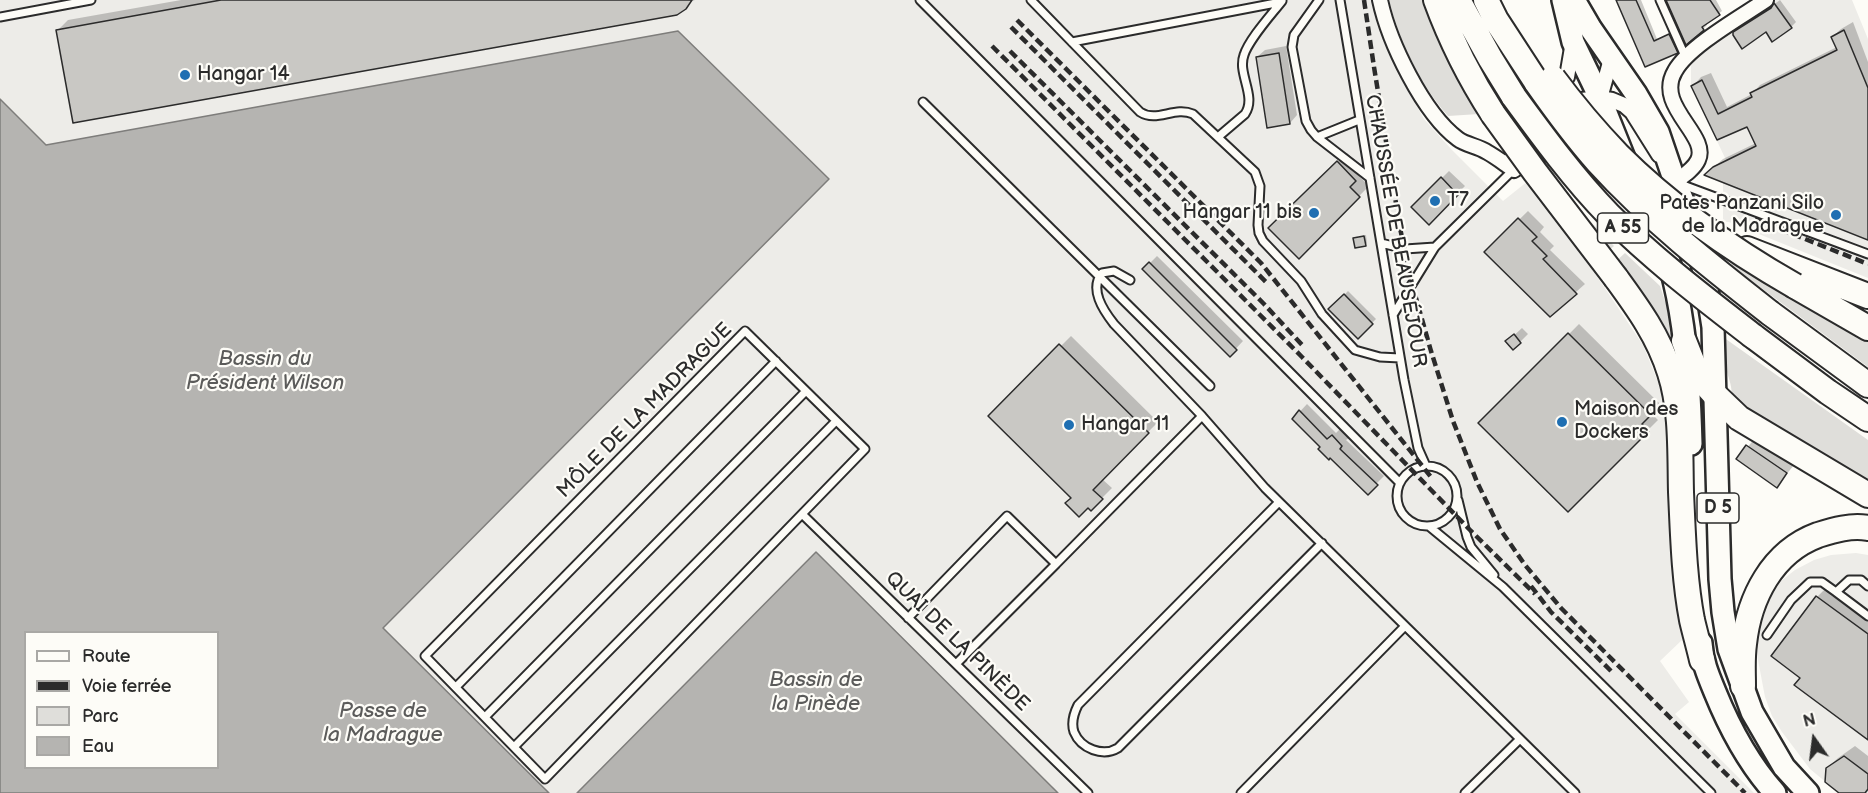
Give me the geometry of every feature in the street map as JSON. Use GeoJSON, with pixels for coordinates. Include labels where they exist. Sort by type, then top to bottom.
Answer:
{"type":"FeatureCollection","features":[{"type":"Feature","properties":{"kind":"highway"},"geometry":{"type":"LineString","coordinates":[[1436,0],[1448,34],[1466,70],[1493,114],[1640,310],[1656,338],[1668,367],[1675,389],[1679,428],[1684,555],[1688,590],[1692,620],[1702,660]]}},
{"type":"Feature","properties":{"kind":"highway","name":"A 55"},"geometry":{"type":"LineString","coordinates":[[1458,0],[1514,97],[1573,176],[1609,215],[1680,280],[1828,392],[1868,419]]}},
{"type":"Feature","properties":{"kind":"highway","name":"A 55"},"geometry":{"type":"LineString","coordinates":[[1491,10],[1543,78],[1576,136],[1629,194],[1666,229],[1770,313],[1868,385]]}},
{"type":"Feature","properties":{"kind":"highway"},"geometry":{"type":"LineString","coordinates":[[1543,78],[1577,110],[1619,156],[1702,227],[1747,257],[1868,328]]}},
{"type":"Feature","properties":{"kind":"highway"},"geometry":{"type":"LineString","coordinates":[[1690,217],[1764,257],[1868,296]]}},
{"type":"Feature","properties":{"kind":"highway"},"geometry":{"type":"LineString","coordinates":[[1684,341],[1698,376],[1739,418],[1868,495]]}},
{"type":"Feature","properties":{"kind":"highway"},"geometry":{"type":"LineString","coordinates":[[1743,686],[1744,645],[1749,616],[1758,590],[1772,567],[1788,551],[1809,538],[1834,530],[1860,526],[1868,528]]}},
{"type":"Feature","properties":{"kind":"main road","name":"D 5"},"geometry":{"type":"LineString","coordinates":[[1563,0],[1573,42],[1600,98],[1629,171],[1661,235],[1671,271],[1684,341],[1690,412],[1696,594],[1702,660],[1743,752],[1775,793]]}},
{"type":"Feature","properties":{"kind":"main road","name":"D 5"},"geometry":{"type":"LineString","coordinates":[[1574,0],[1636,94],[1658,132],[1690,217],[1705,276],[1713,327],[1720,579],[1729,649],[1752,712],[1784,767],[1808,793]]}},
{"type":"Feature","properties":{"kind":"main road"},"geometry":{"type":"LineString","coordinates":[[1675,182],[1654,194],[1651,214],[1669,222],[1690,217]]}},
{"type":"Feature","properties":{"kind":"street"},"geometry":{"type":"LineString","coordinates":[[1380,0],[1390,37],[1436,119],[1460,141],[1486,151],[1511,168]]}},
{"type":"Feature","properties":{"kind":"street"},"geometry":{"type":"LineString","coordinates":[[1549,108],[1600,98],[1624,105],[1632,112],[1675,182],[1694,166],[1700,157],[1699,145],[1670,94],[1674,72],[1685,56],[1766,0]]}},
{"type":"Feature","properties":{"kind":"street"},"geometry":{"type":"LineString","coordinates":[[1486,151],[1527,127],[1549,108],[1567,76],[1573,42]]}},
{"type":"Feature","properties":{"kind":"street"},"geometry":{"type":"LineString","coordinates":[[1511,168],[1566,137],[1585,118],[1600,98],[1611,58]]}},
{"type":"Feature","properties":{"kind":"street"},"geometry":{"type":"LineString","coordinates":[[1511,168],[1527,127]]}},
{"type":"Feature","properties":{"kind":"street"},"geometry":{"type":"LineString","coordinates":[[1566,137],[1591,137],[1609,150],[1629,171]]}},
{"type":"Feature","properties":{"kind":"lane"},"geometry":{"type":"LineString","coordinates":[[0,17],[91,0]]}},
{"type":"Feature","properties":{"kind":"lane"},"geometry":{"type":"LineString","coordinates":[[920,0],[1400,483]]}},
{"type":"Feature","properties":{"kind":"lane"},"geometry":{"type":"LineString","coordinates":[[1031,0],[1140,112],[1153,116],[1180,110],[1187,111],[1218,137],[1259,179],[1257,225],[1259,233],[1263,241],[1301,281],[1322,314],[1355,350],[1380,357],[1400,358]]}},
{"type":"Feature","properties":{"kind":"lane"},"geometry":{"type":"LineString","coordinates":[[1319,0],[1294,35],[1292,47],[1306,121],[1317,137],[1370,178]]}},
{"type":"Feature","properties":{"kind":"lane","name":"CHAUSSÉE DE BEAUSÉJOUR"},"geometry":{"type":"LineString","coordinates":[[1340,0],[1400,358],[1418,448],[1426,466]]}},
{"type":"Feature","properties":{"kind":"lane"},"geometry":{"type":"LineString","coordinates":[[1660,0],[1685,56]]}},
{"type":"Feature","properties":{"kind":"lane"},"geometry":{"type":"LineString","coordinates":[[1072,42],[1281,1]]}},
{"type":"Feature","properties":{"kind":"lane"},"geometry":{"type":"LineString","coordinates":[[1218,137],[1248,110],[1243,57],[1281,1]]}},
{"type":"Feature","properties":{"kind":"lane"},"geometry":{"type":"LineString","coordinates":[[923,102],[1210,386]]}},
{"type":"Feature","properties":{"kind":"lane"},"geometry":{"type":"LineString","coordinates":[[1317,137],[1359,120]]}},
{"type":"Feature","properties":{"kind":"lane"},"geometry":{"type":"LineString","coordinates":[[1393,315],[1435,247],[1511,168]]}},
{"type":"Feature","properties":{"kind":"lane"},"geometry":{"type":"LineString","coordinates":[[1675,182],[1868,254]]}},
{"type":"Feature","properties":{"kind":"lane"},"geometry":{"type":"LineString","coordinates":[[1381,243],[1405,249],[1435,247]]}},
{"type":"Feature","properties":{"kind":"lane"},"geometry":{"type":"LineString","coordinates":[[1130,280],[1114,271],[1107,271],[1099,276],[1096,286],[1098,295],[1109,317],[1202,416],[1265,488],[1575,793]]}},
{"type":"Feature","properties":{"kind":"lane","name":"MÔLE DE LA MADRAGUE"},"geometry":{"type":"LineString","coordinates":[[745,331],[776,361],[865,449],[545,779],[426,656],[745,331]]}},
{"type":"Feature","properties":{"kind":"lane"},"geometry":{"type":"LineString","coordinates":[[456,687],[776,361]]}},
{"type":"Feature","properties":{"kind":"lane"},"geometry":{"type":"LineString","coordinates":[[485,717],[806,391]]}},
{"type":"Feature","properties":{"kind":"lane"},"geometry":{"type":"LineString","coordinates":[[956,664],[1202,416]]}},
{"type":"Feature","properties":{"kind":"lane"},"geometry":{"type":"LineString","coordinates":[[513,747],[836,421]]}},
{"type":"Feature","properties":{"kind":"lane"},"geometry":{"type":"LineString","coordinates":[[1458,499],[1453,513],[1447,520],[1439,525],[1420,526],[1405,517],[1397,501],[1397,492],[1400,483],[1412,470],[1426,466],[1436,467],[1446,472],[1453,479],[1457,489],[1467,537],[1472,547],[1503,586]]}},
{"type":"Feature","properties":{"kind":"lane"},"geometry":{"type":"LineString","coordinates":[[1279,502],[1078,705],[1073,724],[1074,734],[1081,742],[1088,748],[1101,752],[1118,748],[1322,543]]}},
{"type":"Feature","properties":{"kind":"lane","name":"QUAI DE LA PINÈDE"},"geometry":{"type":"LineString","coordinates":[[802,514],[1088,793]]}},
{"type":"Feature","properties":{"kind":"lane"},"geometry":{"type":"LineString","coordinates":[[908,618],[1007,516],[1056,564]]}},
{"type":"Feature","properties":{"kind":"lane"},"geometry":{"type":"LineString","coordinates":[[1430,527],[1503,586],[1711,793]]}},
{"type":"Feature","properties":{"kind":"lane"},"geometry":{"type":"LineString","coordinates":[[1836,592],[1849,580],[1861,580],[1868,586]]}},
{"type":"Feature","properties":{"kind":"lane"},"geometry":{"type":"LineString","coordinates":[[1767,635],[1791,600],[1810,582],[1822,582],[1868,616]]}},
{"type":"Feature","properties":{"kind":"lane"},"geometry":{"type":"LineString","coordinates":[[1241,793],[1405,626]]}},
{"type":"Feature","properties":{"kind":"lane"},"geometry":{"type":"LineString","coordinates":[[1465,793],[1520,739]]}},
{"type":"Feature","properties":{"kind":"shaded area"},"geometry":{"type":"Polygon","coordinates":[[[0,0],[1372,0],[1384,38],[1402,80],[1424,119],[1503,201],[1528,181],[1586,260],[1643,345],[1669,409],[1675,584],[1682,640],[1660,661],[1689,702],[1675,714],[1754,793],[1058,793],[816,552],[577,793],[549,793],[383,628],[678,31],[46,145],[0,99],[0,0]]]}},
{"type":"Feature","properties":{"kind":"shaded area"},"geometry":{"type":"Polygon","coordinates":[[[1776,0],[1852,0],[1868,39],[1868,278],[1729,222],[1723,222],[1723,179],[1716,177],[1713,167],[1726,160],[1691,86],[1691,66],[1734,28],[1776,0]]]}},
{"type":"Feature","properties":{"kind":"shaded area"},"geometry":{"type":"Polygon","coordinates":[[[1856,553],[1868,555],[1868,793],[1839,793],[1810,769],[1772,716],[1765,697],[1755,644],[1763,608],[1781,581],[1814,560],[1831,555],[1856,553]]]}},
{"type":"Feature","properties":{"kind":"green space"},"geometry":{"type":"Polygon","coordinates":[[[1389,0],[1424,0],[1453,68],[1479,114],[1448,116],[1419,76],[1399,32],[1389,0]]]}},
{"type":"Feature","properties":{"kind":"green space"},"geometry":{"type":"Polygon","coordinates":[[[1591,222],[1614,246],[1604,255],[1587,232],[1591,222]]]}},
{"type":"Feature","properties":{"kind":"green space"},"geometry":{"type":"Polygon","coordinates":[[[1625,253],[1660,286],[1667,307],[1670,333],[1676,333],[1682,383],[1613,264],[1625,253]]]}},
{"type":"Feature","properties":{"kind":"green space"},"geometry":{"type":"Polygon","coordinates":[[[1734,261],[1868,342],[1868,367],[1731,265],[1734,261]]]}},
{"type":"Feature","properties":{"kind":"green space"},"geometry":{"type":"Polygon","coordinates":[[[1723,337],[1868,440],[1868,487],[1730,402],[1731,387],[1725,363],[1723,337]]]}},
{"type":"Feature","properties":{"kind":"water","name":"Bassin du Président Wilson"},"geometry":{"type":"Polygon","coordinates":[[[678,31],[829,179],[383,628],[549,793],[0,793],[0,99],[46,145],[678,31]]]}},
{"type":"Feature","properties":{"kind":"water","name":"Bassin de la Pinède"},"geometry":{"type":"Polygon","coordinates":[[[816,552],[1058,793],[577,793],[816,552]]]}},
{"type":"Feature","properties":{"kind":"building","name":"Hangar 14"},"geometry":{"type":"Polygon","coordinates":[[[221,0],[692,0],[686,9],[677,15],[73,123],[56,30],[221,0]]]}},
{"type":"Feature","properties":{"kind":"building"},"geometry":{"type":"Polygon","coordinates":[[[1616,0],[1636,0],[1654,41],[1669,34],[1678,53],[1645,67],[1616,0]]]}},
{"type":"Feature","properties":{"kind":"building"},"geometry":{"type":"Polygon","coordinates":[[[1666,0],[1710,0],[1720,15],[1702,27],[1704,30],[1686,45],[1666,0]]]}},
{"type":"Feature","properties":{"kind":"building"},"geometry":{"type":"Polygon","coordinates":[[[1774,3],[1792,28],[1772,42],[1766,32],[1742,49],[1733,32],[1771,8],[1774,3]]]}},
{"type":"Feature","properties":{"kind":"building"},"geometry":{"type":"Polygon","coordinates":[[[1844,30],[1868,88],[1868,240],[1704,175],[1713,167],[1756,146],[1747,127],[1717,140],[1691,86],[1702,80],[1718,114],[1752,97],[1750,93],[1837,50],[1831,37],[1844,30]]]}},
{"type":"Feature","properties":{"kind":"building"},"geometry":{"type":"Polygon","coordinates":[[[1279,53],[1290,124],[1267,128],[1256,57],[1279,53]]]}},
{"type":"Feature","properties":{"kind":"building","name":"Hangar 11 bis"},"geometry":{"type":"Polygon","coordinates":[[[1337,161],[1356,181],[1350,187],[1360,197],[1299,259],[1268,228],[1337,161]]]}},
{"type":"Feature","properties":{"kind":"building","name":"T7"},"geometry":{"type":"Polygon","coordinates":[[[1441,177],[1458,195],[1429,225],[1411,207],[1441,177]]]}},
{"type":"Feature","properties":{"kind":"building"},"geometry":{"type":"Polygon","coordinates":[[[1518,218],[1537,237],[1532,241],[1547,256],[1543,259],[1577,294],[1550,317],[1484,252],[1518,218]]]}},
{"type":"Feature","properties":{"kind":"building"},"geometry":{"type":"Polygon","coordinates":[[[1364,236],[1366,246],[1355,248],[1353,238],[1364,236]]]}},
{"type":"Feature","properties":{"kind":"building"},"geometry":{"type":"Polygon","coordinates":[[[1149,262],[1237,350],[1230,357],[1142,269],[1149,262]]]}},
{"type":"Feature","properties":{"kind":"building"},"geometry":{"type":"Polygon","coordinates":[[[1344,294],[1373,324],[1358,339],[1328,309],[1344,294]]]}},
{"type":"Feature","properties":{"kind":"building","name":"Maison des Dockers"},"geometry":{"type":"Polygon","coordinates":[[[1568,333],[1651,415],[1642,424],[1649,431],[1568,512],[1478,423],[1568,333]]]}},
{"type":"Feature","properties":{"kind":"building"},"geometry":{"type":"Polygon","coordinates":[[[1514,334],[1521,343],[1513,350],[1505,341],[1514,334]]]}},
{"type":"Feature","properties":{"kind":"building","name":"Hangar 11"},"geometry":{"type":"Polygon","coordinates":[[[1059,344],[1149,433],[1093,490],[1103,499],[1091,511],[1088,508],[1079,517],[1065,503],[1071,498],[988,416],[1059,344]]]}},
{"type":"Feature","properties":{"kind":"building"},"geometry":{"type":"Polygon","coordinates":[[[1299,410],[1327,439],[1332,435],[1342,446],[1340,449],[1378,485],[1368,495],[1318,449],[1320,447],[1292,419],[1299,410]]]}},
{"type":"Feature","properties":{"kind":"building"},"geometry":{"type":"Polygon","coordinates":[[[1746,445],[1787,473],[1777,488],[1736,459],[1746,445]]]}},
{"type":"Feature","properties":{"kind":"building"},"geometry":{"type":"Polygon","coordinates":[[[1816,596],[1868,634],[1868,740],[1794,685],[1800,678],[1771,656],[1816,596]]]}},
{"type":"Feature","properties":{"kind":"building"},"geometry":{"type":"Polygon","coordinates":[[[1844,756],[1868,774],[1868,789],[1865,793],[1839,793],[1825,782],[1826,768],[1844,756]]]}},
{"type":"Feature","properties":{"kind":"railway"},"geometry":{"type":"LineString","coordinates":[[1364,0],[1400,228],[1412,284],[1453,421],[1477,482],[1500,529],[1525,565],[1561,608],[1745,793]]}},
{"type":"Feature","properties":{"kind":"railway"},"geometry":{"type":"LineString","coordinates":[[1017,20],[1261,263],[1431,477]]}},
{"type":"Feature","properties":{"kind":"railway"},"geometry":{"type":"LineString","coordinates":[[1011,27],[1267,283]]}},
{"type":"Feature","properties":{"kind":"railway"},"geometry":{"type":"LineString","coordinates":[[992,46],[1535,594]]}},
{"type":"Feature","properties":{"kind":"railway"},"geometry":{"type":"LineString","coordinates":[[1010,51],[1264,304],[1304,347]]}},
{"type":"Feature","properties":{"kind":"railway"},"geometry":{"type":"LineString","coordinates":[[1755,219],[1868,264]]}},
{"type":"Feature","properties":{"kind":"railway"},"geometry":{"type":"LineString","coordinates":[[1531,586],[1551,612],[1611,671]]}},
{"type":"Feature","properties":{"kind":"place","name":"Hangar 14"},"geometry":{"type":"Point","coordinates":[185,75]}},
{"type":"Feature","properties":{"kind":"place","name":"T7"},"geometry":{"type":"Point","coordinates":[1435,201]}},
{"type":"Feature","properties":{"kind":"place","name":"Hangar 11 bis"},"geometry":{"type":"Point","coordinates":[1314,213]}},
{"type":"Feature","properties":{"kind":"place","name":"Pates Panzani Silo de la Madrague"},"geometry":{"type":"Point","coordinates":[1836,215]}},
{"type":"Feature","properties":{"kind":"place","name":"Maison des Dockers"},"geometry":{"type":"Point","coordinates":[1562,422]}},
{"type":"Feature","properties":{"kind":"place","name":"Hangar 11"},"geometry":{"type":"Point","coordinates":[1069,425]}},
{"type":"Feature","properties":{"kind":"water label","name":"Passe de la Madrague"},"geometry":{"type":"Point","coordinates":[383,724]}}]}
